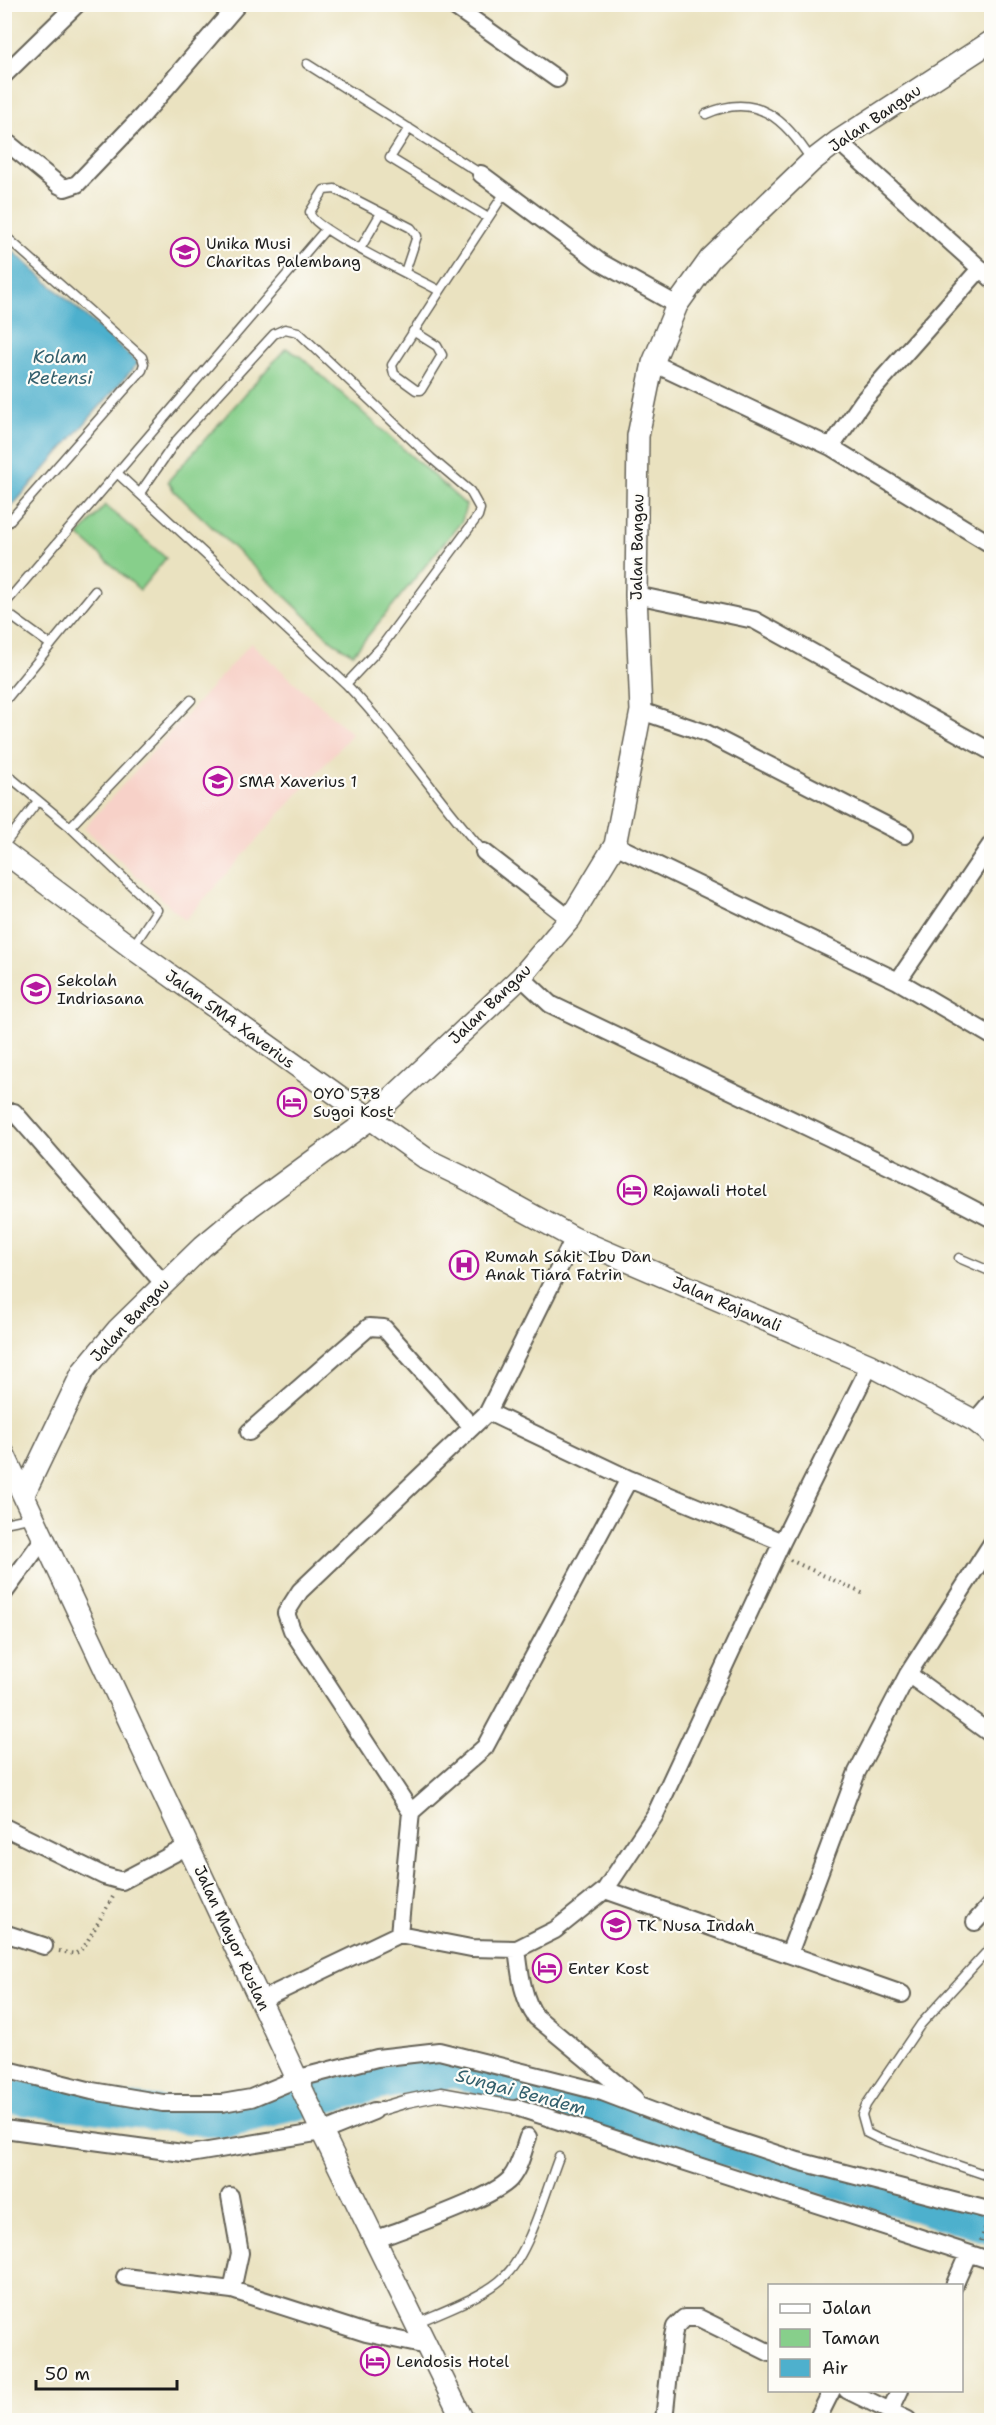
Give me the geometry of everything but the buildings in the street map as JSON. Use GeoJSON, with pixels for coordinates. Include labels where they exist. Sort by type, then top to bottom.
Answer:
{"type":"FeatureCollection","features":[{"type":"Feature","properties":{"kind":"street"},"geometry":{"type":"LineString","coordinates":[[4,75],[77,4]]}},
{"type":"Feature","properties":{"kind":"street"},"geometry":{"type":"LineString","coordinates":[[4,140],[59,185],[65,188],[77,184],[142,116],[238,4]]}},
{"type":"Feature","properties":{"kind":"street"},"geometry":{"type":"LineString","coordinates":[[451,4],[557,79]]}},
{"type":"Feature","properties":{"kind":"street","name":"Jalan Bangau"},"geometry":{"type":"LineString","coordinates":[[24,1494],[54,1436],[83,1371],[118,1329],[164,1282],[251,1206],[373,1117],[521,977],[570,919],[615,844],[641,711],[636,595],[639,436],[653,363],[677,305],[710,259],[812,161],[838,141],[992,41]]}},
{"type":"Feature","properties":{"kind":"street"},"geometry":{"type":"LineString","coordinates":[[831,447],[863,401],[985,274],[838,141]]}},
{"type":"Feature","properties":{"kind":"street"},"geometry":{"type":"LineString","coordinates":[[481,174],[600,262],[677,305]]}},
{"type":"Feature","properties":{"kind":"street"},"geometry":{"type":"LineString","coordinates":[[653,363],[831,447],[992,545]]}},
{"type":"Feature","properties":{"kind":"street"},"geometry":{"type":"LineString","coordinates":[[636,595],[754,620],[992,752]]}},
{"type":"Feature","properties":{"kind":"street"},"geometry":{"type":"LineString","coordinates":[[641,711],[706,733],[905,835]]}},
{"type":"Feature","properties":{"kind":"street"},"geometry":{"type":"LineString","coordinates":[[898,981],[992,843]]}},
{"type":"Feature","properties":{"kind":"street"},"geometry":{"type":"LineString","coordinates":[[615,844],[898,981],[992,1036]]}},
{"type":"Feature","properties":{"kind":"street","name":"Jalan SMA Xaverius"},"geometry":{"type":"LineString","coordinates":[[4,852],[346,1103],[434,1151],[461,1176]]}},
{"type":"Feature","properties":{"kind":"street"},"geometry":{"type":"LineString","coordinates":[[484,852],[570,919]]}},
{"type":"Feature","properties":{"kind":"street"},"geometry":{"type":"LineString","coordinates":[[521,977],[550,1004],[916,1179],[992,1219]]}},
{"type":"Feature","properties":{"kind":"street"},"geometry":{"type":"LineString","coordinates":[[14,1112],[164,1282]]}},
{"type":"Feature","properties":{"kind":"street","name":"Jalan Rajawali"},"geometry":{"type":"LineString","coordinates":[[461,1176],[574,1238],[870,1365],[975,1420],[992,1434]]}},
{"type":"Feature","properties":{"kind":"street"},"geometry":{"type":"LineString","coordinates":[[399,1934],[411,1812],[292,1630],[286,1613],[300,1591],[488,1412],[574,1238]]}},
{"type":"Feature","properties":{"kind":"street"},"geometry":{"type":"LineString","coordinates":[[249,1432],[369,1326],[384,1328],[472,1427]]}},
{"type":"Feature","properties":{"kind":"street"},"geometry":{"type":"LineString","coordinates":[[261,2000],[399,1934],[471,1948],[517,1949],[555,1930],[605,1890],[656,1815],[780,1548],[870,1365]]}},
{"type":"Feature","properties":{"kind":"street"},"geometry":{"type":"LineString","coordinates":[[975,1420],[992,1401]]}},
{"type":"Feature","properties":{"kind":"street"},"geometry":{"type":"LineString","coordinates":[[488,1412],[780,1548]]}},
{"type":"Feature","properties":{"kind":"street","name":"Jalan Mayor Ruslan"},"geometry":{"type":"LineString","coordinates":[[4,1454],[322,2130],[463,2421]]}},
{"type":"Feature","properties":{"kind":"street"},"geometry":{"type":"LineString","coordinates":[[411,1812],[485,1747],[629,1479]]}},
{"type":"Feature","properties":{"kind":"street"},"geometry":{"type":"LineString","coordinates":[[4,1593],[44,1538]]}},
{"type":"Feature","properties":{"kind":"street"},"geometry":{"type":"LineString","coordinates":[[789,1954],[857,1772],[908,1674],[992,1544]]}},
{"type":"Feature","properties":{"kind":"street"},"geometry":{"type":"LineString","coordinates":[[908,1674],[992,1735]]}},
{"type":"Feature","properties":{"kind":"street"},"geometry":{"type":"LineString","coordinates":[[4,1827],[104,1876],[122,1881],[188,1846]]}},
{"type":"Feature","properties":{"kind":"street"},"geometry":{"type":"LineString","coordinates":[[605,1890],[902,1994]]}},
{"type":"Feature","properties":{"kind":"street"},"geometry":{"type":"LineString","coordinates":[[975,1922],[992,1903]]}},
{"type":"Feature","properties":{"kind":"street"},"geometry":{"type":"LineString","coordinates":[[4,1933],[44,1946]]}},
{"type":"Feature","properties":{"kind":"street"},"geometry":{"type":"LineString","coordinates":[[517,1949],[522,1982],[536,2017],[645,2106]]}},
{"type":"Feature","properties":{"kind":"street"},"geometry":{"type":"LineString","coordinates":[[4,2069],[92,2091],[163,2103],[222,2103],[251,2098],[377,2058],[439,2052],[579,2086],[645,2106],[689,2125],[798,2160],[989,2216]]}},
{"type":"Feature","properties":{"kind":"street"},"geometry":{"type":"LineString","coordinates":[[4,2129],[190,2154],[322,2130],[374,2111],[441,2094],[519,2108],[973,2252],[992,2261]]}},
{"type":"Feature","properties":{"kind":"street"},"geometry":{"type":"LineString","coordinates":[[375,2240],[444,2213],[503,2185],[515,2172],[528,2137]]}},
{"type":"Feature","properties":{"kind":"street"},"geometry":{"type":"LineString","coordinates":[[230,2196],[240,2253],[232,2290]]}},
{"type":"Feature","properties":{"kind":"street"},"geometry":{"type":"LineString","coordinates":[[955,2284],[973,2252]]}},
{"type":"Feature","properties":{"kind":"street"},"geometry":{"type":"LineString","coordinates":[[125,2277],[232,2290],[366,2333],[427,2346]]}},
{"type":"Feature","properties":{"kind":"street"},"geometry":{"type":"LineString","coordinates":[[664,2421],[673,2336],[675,2327],[684,2318],[699,2318],[768,2352]]}},
{"type":"Feature","properties":{"kind":"street"},"geometry":{"type":"LineString","coordinates":[[818,2421],[832,2392]]}},
{"type":"Feature","properties":{"kind":"street"},"geometry":{"type":"LineString","coordinates":[[849,2392],[908,2421]]}},
{"type":"Feature","properties":{"kind":"street"},"geometry":{"type":"LineString","coordinates":[[890,2411],[900,2392]]}},
{"type":"Feature","properties":{"kind":"lane"},"geometry":{"type":"LineString","coordinates":[[307,64],[481,174]]}},
{"type":"Feature","properties":{"kind":"lane"},"geometry":{"type":"LineString","coordinates":[[706,114],[719,108],[741,105],[767,111],[801,144],[812,161]]}},
{"type":"Feature","properties":{"kind":"lane"},"geometry":{"type":"LineString","coordinates":[[409,128],[390,158],[488,218]]}},
{"type":"Feature","properties":{"kind":"lane"},"geometry":{"type":"LineString","coordinates":[[405,272],[417,236],[411,228],[330,188],[324,190],[310,216],[326,229],[360,249],[440,291]]}},
{"type":"Feature","properties":{"kind":"lane"},"geometry":{"type":"LineString","coordinates":[[413,331],[437,346],[442,355],[421,390],[416,390],[391,370],[413,331],[506,191]]}},
{"type":"Feature","properties":{"kind":"lane"},"geometry":{"type":"LineString","coordinates":[[360,249],[381,213]]}},
{"type":"Feature","properties":{"kind":"lane"},"geometry":{"type":"LineString","coordinates":[[4,605],[326,229]]}},
{"type":"Feature","properties":{"kind":"lane"},"geometry":{"type":"LineString","coordinates":[[4,235],[142,357],[144,364],[4,527]]}},
{"type":"Feature","properties":{"kind":"lane"},"geometry":{"type":"LineString","coordinates":[[140,493],[176,441],[274,334],[285,329],[298,332],[431,458],[470,491],[480,509],[478,516],[381,647],[346,684]]}},
{"type":"Feature","properties":{"kind":"lane"},"geometry":{"type":"LineString","coordinates":[[117,474],[346,684],[376,715],[450,814],[484,852]]}},
{"type":"Feature","properties":{"kind":"lane"},"geometry":{"type":"LineString","coordinates":[[4,702],[95,591]]}},
{"type":"Feature","properties":{"kind":"lane"},"geometry":{"type":"LineString","coordinates":[[4,611],[51,645]]}},
{"type":"Feature","properties":{"kind":"lane"},"geometry":{"type":"LineString","coordinates":[[70,827],[191,700]]}},
{"type":"Feature","properties":{"kind":"lane"},"geometry":{"type":"LineString","coordinates":[[4,772],[70,827],[157,910],[132,948]]}},
{"type":"Feature","properties":{"kind":"lane"},"geometry":{"type":"LineString","coordinates":[[4,845],[38,801]]}},
{"type":"Feature","properties":{"kind":"lane"},"geometry":{"type":"LineString","coordinates":[[959,1258],[992,1272]]}},
{"type":"Feature","properties":{"kind":"lane"},"geometry":{"type":"LineString","coordinates":[[4,1523],[34,1517]]}},
{"type":"Feature","properties":{"kind":"lane"},"geometry":{"type":"LineString","coordinates":[[992,1946],[921,2024],[866,2105],[862,2115],[867,2133],[877,2138],[992,2177]]}},
{"type":"Feature","properties":{"kind":"lane"},"geometry":{"type":"LineString","coordinates":[[416,2323],[474,2296],[507,2274],[519,2258],[559,2157]]}},
{"type":"Feature","properties":{"kind":"path"},"geometry":{"type":"LineString","coordinates":[[780,1548],[866,1595]]}},
{"type":"Feature","properties":{"kind":"path"},"geometry":{"type":"LineString","coordinates":[[44,1946],[70,1954],[78,1953],[122,1881]]}},
{"type":"Feature","properties":{"kind":"path"},"geometry":{"type":"LineString","coordinates":[[973,2252],[989,2216]]}},
{"type":"Feature","properties":{"kind":"shaded area","name":"SMA Xaverius 1"},"geometry":{"type":"Polygon","coordinates":[[[251,643],[352,734],[185,920],[84,828],[251,643]]]}},
{"type":"Feature","properties":{"kind":"green space"},"geometry":{"type":"Polygon","coordinates":[[[286,348],[301,357],[466,505],[462,521],[353,654],[333,642],[174,491],[168,481],[286,348]]]}},
{"type":"Feature","properties":{"kind":"green space"},"geometry":{"type":"Polygon","coordinates":[[[105,505],[166,558],[140,590],[79,536],[105,505]]]}},
{"type":"Feature","properties":{"kind":"water","name":"Kolam Retensi"},"geometry":{"type":"Polygon","coordinates":[[[5,244],[138,363],[5,514],[5,244]]]}},
{"type":"Feature","properties":{"kind":"waterway","name":"Sungai Bendem"},"geometry":{"type":"LineString","coordinates":[[4,2096],[224,2121],[385,2082],[455,2071],[992,2227]]}},
{"type":"Feature","properties":{"kind":"place","name":"Unika Musi Charitas Palembang"},"geometry":{"type":"Point","coordinates":[185,252]}},
{"type":"Feature","properties":{"kind":"place","name":"SMA Xaverius 1"},"geometry":{"type":"Point","coordinates":[218,781]}},
{"type":"Feature","properties":{"kind":"place","name":"Sekolah Indriasana"},"geometry":{"type":"Point","coordinates":[36,989]}},
{"type":"Feature","properties":{"kind":"place","name":"OYO 578 Sugoi Kost"},"geometry":{"type":"Point","coordinates":[292,1102]}},
{"type":"Feature","properties":{"kind":"place","name":"Rajawali Hotel"},"geometry":{"type":"Point","coordinates":[632,1190]}},
{"type":"Feature","properties":{"kind":"place","name":"Rumah Sakit Ibu Dan Anak Tiara Fatrin"},"geometry":{"type":"Point","coordinates":[464,1265]}},
{"type":"Feature","properties":{"kind":"place","name":"TK Nusa Indah"},"geometry":{"type":"Point","coordinates":[616,1925]}},
{"type":"Feature","properties":{"kind":"place","name":"Enter Kost"},"geometry":{"type":"Point","coordinates":[547,1968]}},
{"type":"Feature","properties":{"kind":"place","name":"Lendosis Hotel"},"geometry":{"type":"Point","coordinates":[375,2361]}}]}
